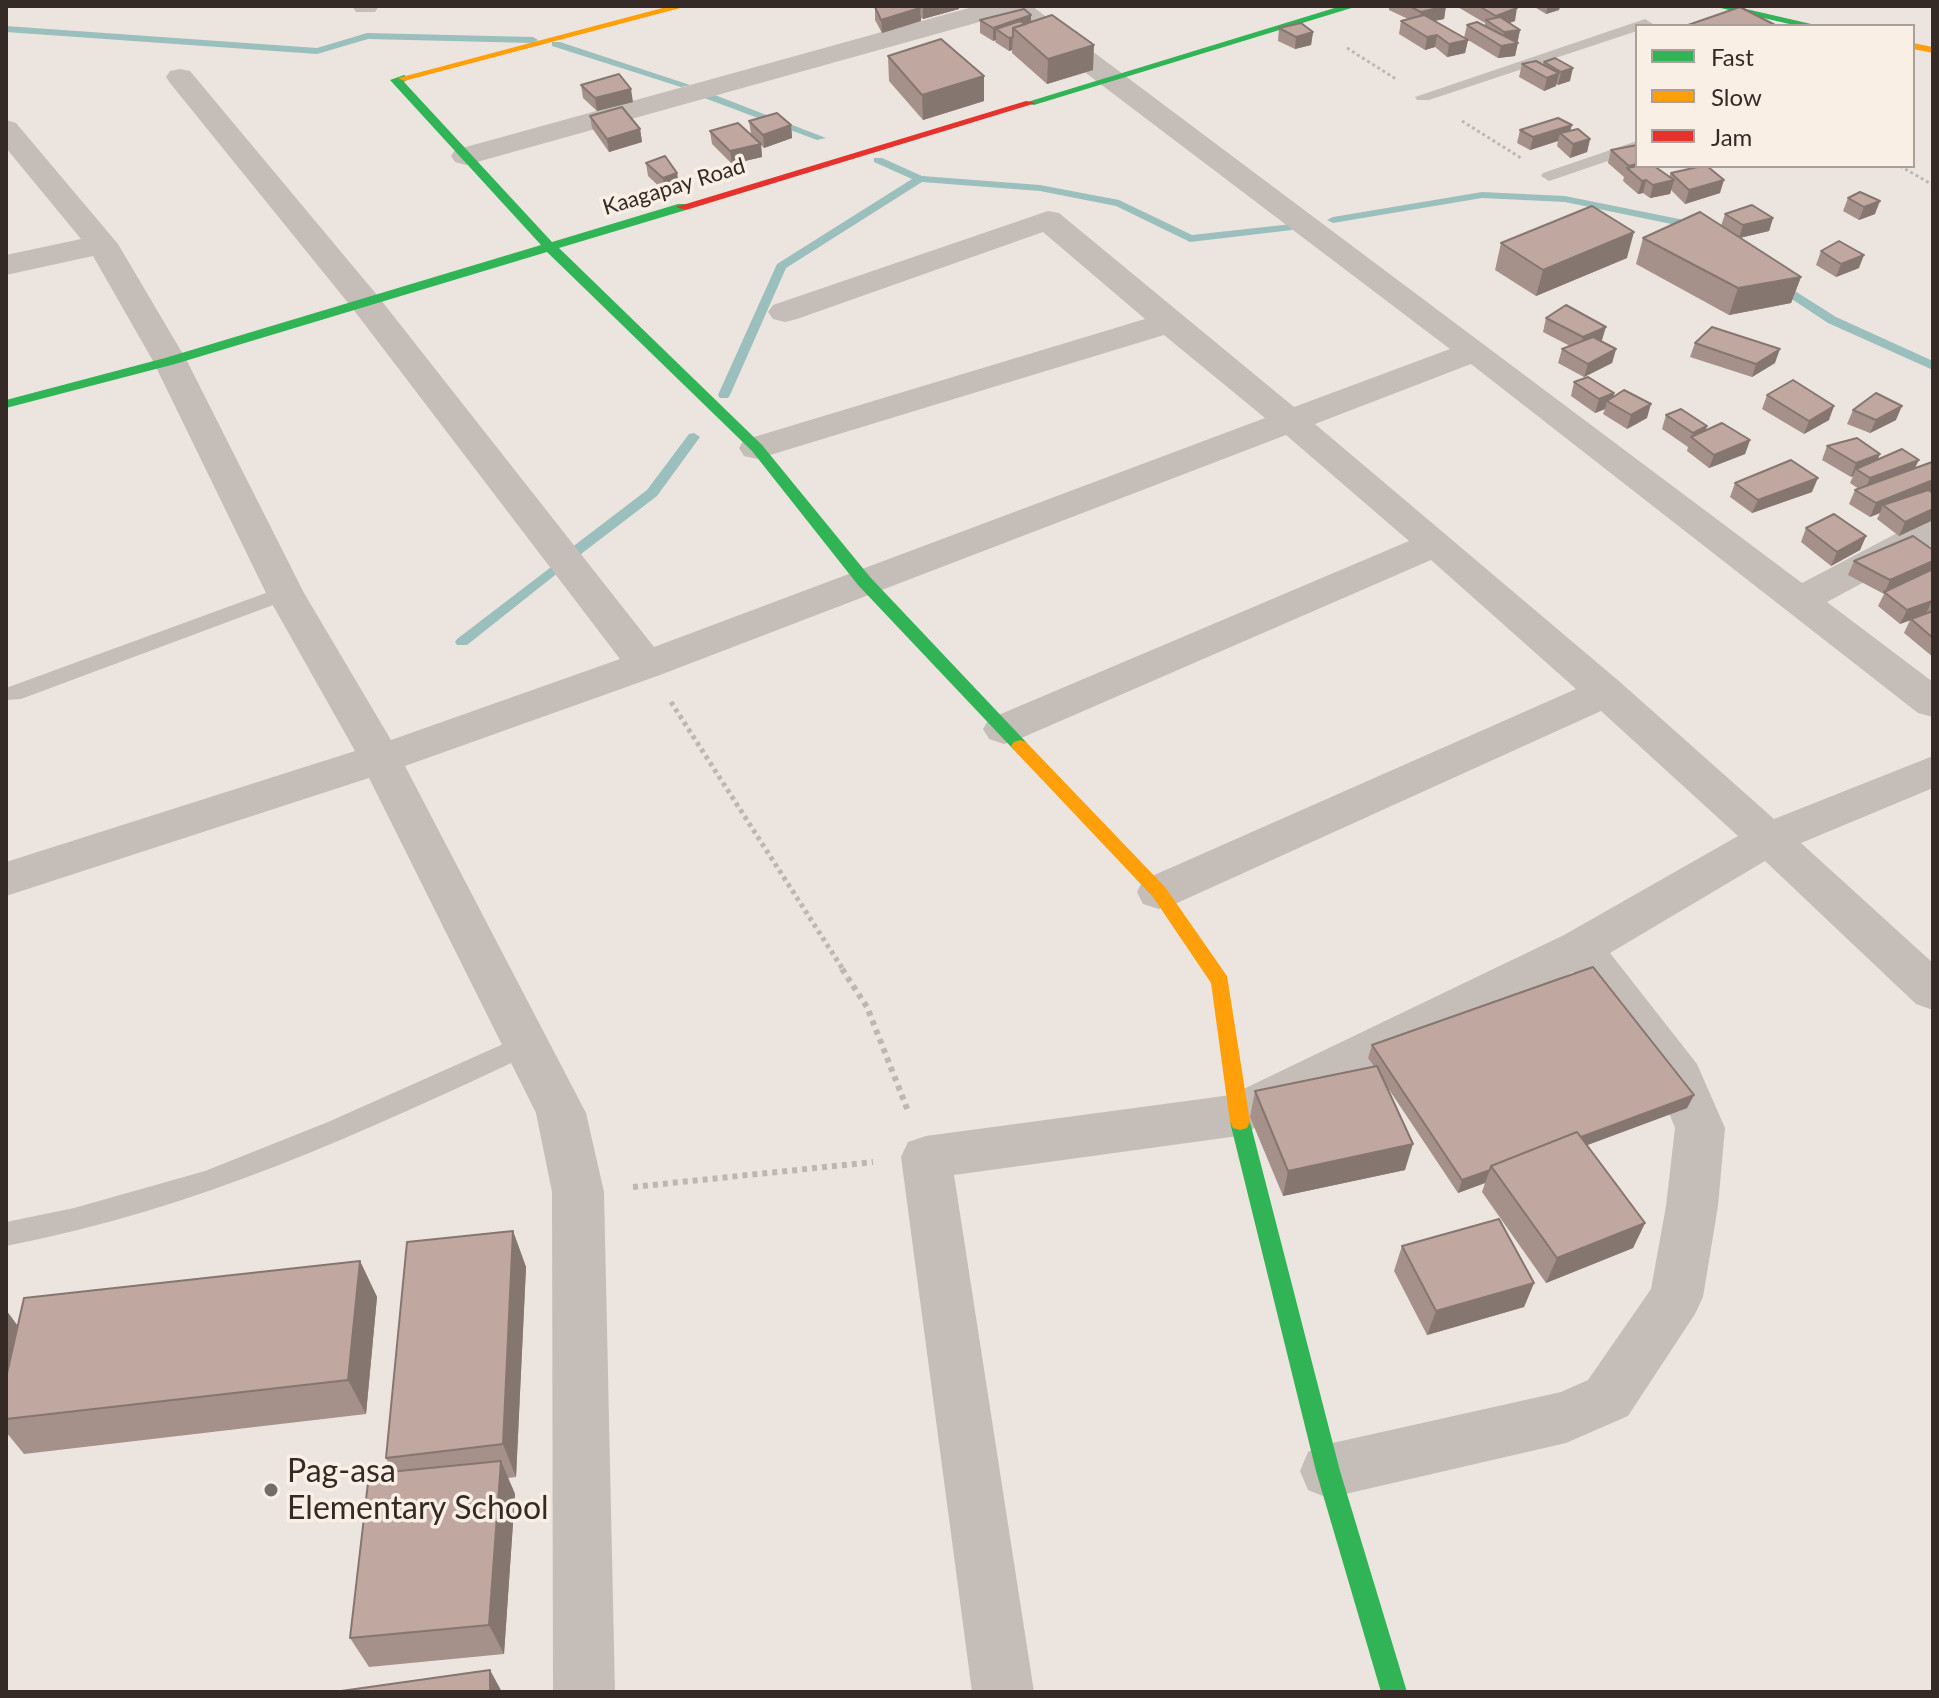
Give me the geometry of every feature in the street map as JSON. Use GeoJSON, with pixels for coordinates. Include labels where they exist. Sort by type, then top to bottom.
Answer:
{"type":"FeatureCollection","features":[{"type":"Feature","properties":{"kind":"street"},"geometry":{"type":"LineString","coordinates":[[683,6],[396,80],[551,248],[757,448],[864,581],[1159,892],[1220,981],[1238,1115],[1328,1471],[1394,1692]]}},
{"type":"Feature","properties":{"kind":"street"},"geometry":{"type":"LineString","coordinates":[[466,156],[1006,6]]}},
{"type":"Feature","properties":{"kind":"street"},"geometry":{"type":"LineString","coordinates":[[1015,6],[1475,351],[1933,703]]}},
{"type":"Feature","properties":{"kind":"street","name":"Kaagapay Road"},"geometry":{"type":"LineString","coordinates":[[6,404],[170,361],[1353,6]]}},
{"type":"Feature","properties":{"kind":"street"},"geometry":{"type":"LineString","coordinates":[[1717,6],[1804,24]]}},
{"type":"Feature","properties":{"kind":"street"},"geometry":{"type":"LineString","coordinates":[[180,77],[365,302],[646,665]]}},
{"type":"Feature","properties":{"kind":"street"},"geometry":{"type":"LineString","coordinates":[[6,129],[21,168],[102,244],[170,361],[285,593],[380,758],[561,1113],[578,1192],[584,1692]]}},
{"type":"Feature","properties":{"kind":"street"},"geometry":{"type":"LineString","coordinates":[[785,312],[1048,220],[1167,323],[1290,421],[1606,692],[1770,838],[1933,991]]}},
{"type":"Feature","properties":{"kind":"street"},"geometry":{"type":"LineString","coordinates":[[6,265],[102,244]]}},
{"type":"Feature","properties":{"kind":"street"},"geometry":{"type":"LineString","coordinates":[[757,448],[1167,323]]}},
{"type":"Feature","properties":{"kind":"street"},"geometry":{"type":"LineString","coordinates":[[6,879],[380,758],[646,665],[1475,351]]}},
{"type":"Feature","properties":{"kind":"street"},"geometry":{"type":"LineString","coordinates":[[1800,600],[1933,529]]}},
{"type":"Feature","properties":{"kind":"street"},"geometry":{"type":"LineString","coordinates":[[1004,729],[1433,545]]}},
{"type":"Feature","properties":{"kind":"street"},"geometry":{"type":"LineString","coordinates":[[1159,892],[1606,692]]}},
{"type":"Feature","properties":{"kind":"street"},"geometry":{"type":"LineString","coordinates":[[1003,1692],[926,1157],[1238,1115],[1580,948],[1770,838],[1933,771]]}},
{"type":"Feature","properties":{"kind":"street"},"geometry":{"type":"LineString","coordinates":[[1328,1471],[1566,1417],[1608,1398],[1676,1297],[1692,1206],[1700,1128],[1680,1078],[1580,948]]}},
{"type":"Feature","properties":{"kind":"lane"},"geometry":{"type":"LineString","coordinates":[[1423,97],[1635,26]]}},
{"type":"Feature","properties":{"kind":"lane"},"geometry":{"type":"LineString","coordinates":[[1549,176],[1635,147]]}},
{"type":"Feature","properties":{"kind":"lane"},"geometry":{"type":"LineString","coordinates":[[13,694],[285,593]]}},
{"type":"Feature","properties":{"kind":"lane"},"geometry":{"type":"LineString","coordinates":[[6,1234],[60,1226],[202,1183],[327,1135],[528,1044]]}},
{"type":"Feature","properties":{"kind":"path"},"geometry":{"type":"LineString","coordinates":[[1903,168],[1933,185]]}},
{"type":"Feature","properties":{"kind":"path"},"geometry":{"type":"LineString","coordinates":[[646,665],[867,1007],[926,1157],[663,1184]]}},
{"type":"Feature","properties":{"kind":"building"},"geometry":{"type":"Polygon","coordinates":[[[1409,6],[1446,6],[1421,12],[1409,6]]]}},
{"type":"Feature","properties":{"kind":"building"},"geometry":{"type":"Polygon","coordinates":[[[1479,6],[1513,6],[1517,8],[1496,16],[1479,6]]]}},
{"type":"Feature","properties":{"kind":"building"},"geometry":{"type":"Polygon","coordinates":[[[875,7],[920,8],[881,20],[875,7]]]}},
{"type":"Feature","properties":{"kind":"building"},"geometry":{"type":"Polygon","coordinates":[[[1740,7],[1773,24],[1691,24],[1740,7]]]}},
{"type":"Feature","properties":{"kind":"building"},"geometry":{"type":"Polygon","coordinates":[[[1024,9],[1031,15],[993,28],[980,20],[1024,9]]]}},
{"type":"Feature","properties":{"kind":"building"},"geometry":{"type":"Polygon","coordinates":[[[1052,15],[1094,45],[1048,59],[1013,28],[1052,15]]]}},
{"type":"Feature","properties":{"kind":"building"},"geometry":{"type":"Polygon","coordinates":[[[1424,15],[1468,40],[1449,44],[1437,35],[1427,37],[1401,21],[1424,15]]]}},
{"type":"Feature","properties":{"kind":"building"},"geometry":{"type":"Polygon","coordinates":[[[1500,17],[1520,30],[1504,32],[1486,20],[1500,17]]]}},
{"type":"Feature","properties":{"kind":"building"},"geometry":{"type":"Polygon","coordinates":[[[1020,21],[1026,24],[1013,28],[1013,37],[1009,38],[996,29],[1020,21]]]}},
{"type":"Feature","properties":{"kind":"building"},"geometry":{"type":"Polygon","coordinates":[[[1477,22],[1518,43],[1501,46],[1467,25],[1477,22]]]}},
{"type":"Feature","properties":{"kind":"building"},"geometry":{"type":"Polygon","coordinates":[[[1301,23],[1313,32],[1296,37],[1279,28],[1301,23]]]}},
{"type":"Feature","properties":{"kind":"building"},"geometry":{"type":"Polygon","coordinates":[[[941,39],[984,76],[922,95],[888,56],[941,39]]]}},
{"type":"Feature","properties":{"kind":"building"},"geometry":{"type":"Polygon","coordinates":[[[1555,58],[1573,68],[1561,72],[1544,62],[1555,58]]]}},
{"type":"Feature","properties":{"kind":"building"},"geometry":{"type":"Polygon","coordinates":[[[1536,61],[1559,73],[1547,78],[1522,64],[1536,61]]]}},
{"type":"Feature","properties":{"kind":"building"},"geometry":{"type":"Polygon","coordinates":[[[619,74],[631,89],[595,98],[581,85],[619,74]]]}},
{"type":"Feature","properties":{"kind":"building"},"geometry":{"type":"Polygon","coordinates":[[[622,107],[640,129],[607,139],[590,116],[622,107]]]}},
{"type":"Feature","properties":{"kind":"building"},"geometry":{"type":"Polygon","coordinates":[[[777,113],[791,125],[763,135],[749,121],[777,113]]]}},
{"type":"Feature","properties":{"kind":"building"},"geometry":{"type":"Polygon","coordinates":[[[1558,118],[1572,125],[1533,137],[1520,130],[1558,118]]]}},
{"type":"Feature","properties":{"kind":"building"},"geometry":{"type":"Polygon","coordinates":[[[738,123],[761,144],[730,151],[710,131],[738,123]]]}},
{"type":"Feature","properties":{"kind":"building"},"geometry":{"type":"Polygon","coordinates":[[[1578,129],[1590,139],[1573,144],[1560,133],[1578,129]]]}},
{"type":"Feature","properties":{"kind":"building"},"geometry":{"type":"Polygon","coordinates":[[[1635,145],[1635,164],[1629,166],[1611,150],[1635,145]]]}},
{"type":"Feature","properties":{"kind":"building"},"geometry":{"type":"Polygon","coordinates":[[[665,156],[677,173],[663,178],[646,163],[665,156]]]}},
{"type":"Feature","properties":{"kind":"building"},"geometry":{"type":"Polygon","coordinates":[[[1627,168],[1657,168],[1674,180],[1653,185],[1642,181],[1627,168]]]}},
{"type":"Feature","properties":{"kind":"building"},"geometry":{"type":"Polygon","coordinates":[[[1709,168],[1724,180],[1689,190],[1671,173],[1709,168]]]}},
{"type":"Feature","properties":{"kind":"building"},"geometry":{"type":"Polygon","coordinates":[[[1860,192],[1880,201],[1864,207],[1848,198],[1860,192]]]}},
{"type":"Feature","properties":{"kind":"building"},"geometry":{"type":"Polygon","coordinates":[[[1752,205],[1773,218],[1743,225],[1725,214],[1752,205]]]}},
{"type":"Feature","properties":{"kind":"building"},"geometry":{"type":"Polygon","coordinates":[[[1592,206],[1634,232],[1543,270],[1501,243],[1592,206]]]}},
{"type":"Feature","properties":{"kind":"building"},"geometry":{"type":"Polygon","coordinates":[[[1700,212],[1801,277],[1738,288],[1643,238],[1700,212]]]}},
{"type":"Feature","properties":{"kind":"building"},"geometry":{"type":"Polygon","coordinates":[[[1839,241],[1864,255],[1841,264],[1821,251],[1839,241]]]}},
{"type":"Feature","properties":{"kind":"building"},"geometry":{"type":"Polygon","coordinates":[[[1566,305],[1606,327],[1583,337],[1546,318],[1566,305]]]}},
{"type":"Feature","properties":{"kind":"building"},"geometry":{"type":"Polygon","coordinates":[[[1712,327],[1780,349],[1756,364],[1695,343],[1712,327]]]}},
{"type":"Feature","properties":{"kind":"building"},"geometry":{"type":"Polygon","coordinates":[[[1593,337],[1616,349],[1588,364],[1562,349],[1593,337]]]}},
{"type":"Feature","properties":{"kind":"building"},"geometry":{"type":"Polygon","coordinates":[[[1588,377],[1614,393],[1599,399],[1574,382],[1588,377]]]}},
{"type":"Feature","properties":{"kind":"building"},"geometry":{"type":"Polygon","coordinates":[[[1793,380],[1834,406],[1809,421],[1767,395],[1793,380]]]}},
{"type":"Feature","properties":{"kind":"building"},"geometry":{"type":"Polygon","coordinates":[[[1624,390],[1651,404],[1631,415],[1607,401],[1624,390]]]}},
{"type":"Feature","properties":{"kind":"building"},"geometry":{"type":"Polygon","coordinates":[[[1876,393],[1902,406],[1876,420],[1853,410],[1876,393]]]}},
{"type":"Feature","properties":{"kind":"building"},"geometry":{"type":"Polygon","coordinates":[[[1681,409],[1707,426],[1693,433],[1666,415],[1681,409]]]}},
{"type":"Feature","properties":{"kind":"building"},"geometry":{"type":"Polygon","coordinates":[[[1722,423],[1750,440],[1714,455],[1691,437],[1722,423]]]}},
{"type":"Feature","properties":{"kind":"building"},"geometry":{"type":"Polygon","coordinates":[[[1857,438],[1880,454],[1856,463],[1827,446],[1857,438]]]}},
{"type":"Feature","properties":{"kind":"building"},"geometry":{"type":"Polygon","coordinates":[[[1902,449],[1919,460],[1870,478],[1856,469],[1902,449]]]}},
{"type":"Feature","properties":{"kind":"building"},"geometry":{"type":"Polygon","coordinates":[[[1791,460],[1818,478],[1758,500],[1735,483],[1791,460]]]}},
{"type":"Feature","properties":{"kind":"building"},"geometry":{"type":"Polygon","coordinates":[[[1932,462],[1933,480],[1876,503],[1855,490],[1932,462]]]}},
{"type":"Feature","properties":{"kind":"building"},"geometry":{"type":"Polygon","coordinates":[[[1928,490],[1933,493],[1933,509],[1905,522],[1883,505],[1928,490]]]}},
{"type":"Feature","properties":{"kind":"building"},"geometry":{"type":"Polygon","coordinates":[[[1834,514],[1866,536],[1837,552],[1806,528],[1834,514]]]}},
{"type":"Feature","properties":{"kind":"building"},"geometry":{"type":"Polygon","coordinates":[[[1913,536],[1933,550],[1933,561],[1890,580],[1854,561],[1913,536]]]}},
{"type":"Feature","properties":{"kind":"building"},"geometry":{"type":"Polygon","coordinates":[[[1933,569],[1933,602],[1907,610],[1884,592],[1933,569]]]}},
{"type":"Feature","properties":{"kind":"building"},"geometry":{"type":"Polygon","coordinates":[[[1933,611],[1933,638],[1911,619],[1933,611]]]}},
{"type":"Feature","properties":{"kind":"building"},"geometry":{"type":"Polygon","coordinates":[[[1593,967],[1694,1095],[1581,1137],[1577,1132],[1462,1180],[1372,1045],[1593,967]]]}},
{"type":"Feature","properties":{"kind":"building"},"geometry":{"type":"Polygon","coordinates":[[[1377,1066],[1413,1144],[1288,1171],[1255,1091],[1377,1066]]]}},
{"type":"Feature","properties":{"kind":"building"},"geometry":{"type":"Polygon","coordinates":[[[1577,1132],[1645,1223],[1557,1258],[1491,1166],[1577,1132]]]}},
{"type":"Feature","properties":{"kind":"building"},"geometry":{"type":"Polygon","coordinates":[[[1499,1219],[1534,1283],[1436,1311],[1402,1246],[1499,1219]]]}},
{"type":"Feature","properties":{"kind":"building"},"geometry":{"type":"Polygon","coordinates":[[[513,1231],[503,1444],[386,1458],[407,1242],[513,1231]]]}},
{"type":"Feature","properties":{"kind":"building"},"geometry":{"type":"Polygon","coordinates":[[[360,1261],[348,1380],[6,1419],[6,1378],[24,1298],[360,1261]]]}},
{"type":"Feature","properties":{"kind":"building"},"geometry":{"type":"Polygon","coordinates":[[[501,1461],[489,1625],[350,1638],[369,1474],[501,1461]]]}},
{"type":"Feature","properties":{"kind":"building"},"geometry":{"type":"Polygon","coordinates":[[[490,1670],[490,1692],[334,1692],[490,1670]]]}},
{"type":"Feature","properties":{"kind":"waterway"},"geometry":{"type":"LineString","coordinates":[[6,29],[317,51],[367,36],[533,40]]}},
{"type":"Feature","properties":{"kind":"waterway"},"geometry":{"type":"LineString","coordinates":[[556,44],[685,85]]}},
{"type":"Feature","properties":{"kind":"waterway"},"geometry":{"type":"LineString","coordinates":[[703,94],[821,138]]}},
{"type":"Feature","properties":{"kind":"waterway"},"geometry":{"type":"LineString","coordinates":[[878,160],[920,179]]}},
{"type":"Feature","properties":{"kind":"waterway"},"geometry":{"type":"LineString","coordinates":[[724,395],[781,266],[920,179]]}},
{"type":"Feature","properties":{"kind":"waterway"},"geometry":{"type":"LineString","coordinates":[[920,179],[1040,188],[1119,203],[1190,239],[1292,227]]}},
{"type":"Feature","properties":{"kind":"waterway"},"geometry":{"type":"LineString","coordinates":[[1333,220],[1482,195],[1565,199],[1685,223],[1697,231]]}},
{"type":"Feature","properties":{"kind":"waterway"},"geometry":{"type":"LineString","coordinates":[[1776,283],[1832,320],[1933,366]]}},
{"type":"Feature","properties":{"kind":"waterway"},"geometry":{"type":"LineString","coordinates":[[576,551],[652,493],[694,437]]}},
{"type":"Feature","properties":{"kind":"waterway"},"geometry":{"type":"LineString","coordinates":[[462,642],[559,565]]}},
{"type":"Feature","properties":{"kind":"traffic: fast"},"geometry":{"type":"LineString","coordinates":[[1030,103],[1353,6]]}},
{"type":"Feature","properties":{"kind":"traffic: fast"},"geometry":{"type":"LineString","coordinates":[[1717,6],[1804,24]]}},
{"type":"Feature","properties":{"kind":"traffic: fast"},"geometry":{"type":"LineString","coordinates":[[404,78],[396,80],[551,248],[757,448],[864,581],[1020,746]]}},
{"type":"Feature","properties":{"kind":"traffic: fast"},"geometry":{"type":"LineString","coordinates":[[6,404],[170,361],[682,207]]}},
{"type":"Feature","properties":{"kind":"traffic: fast"},"geometry":{"type":"LineString","coordinates":[[1240,1122],[1328,1471],[1394,1692]]}},
{"type":"Feature","properties":{"kind":"traffic: slow"},"geometry":{"type":"LineString","coordinates":[[404,78],[683,6]]}},
{"type":"Feature","properties":{"kind":"traffic: slow"},"geometry":{"type":"LineString","coordinates":[[1915,46],[1933,50]]}},
{"type":"Feature","properties":{"kind":"traffic: slow"},"geometry":{"type":"LineString","coordinates":[[1020,746],[1159,892],[1220,981],[1240,1122]]}},
{"type":"Feature","properties":{"kind":"traffic: jam"},"geometry":{"type":"LineString","coordinates":[[682,207],[1030,103]]}},
{"type":"Feature","properties":{"kind":"place","name":"Pag-asa Elementary School"},"geometry":{"type":"Point","coordinates":[271,1490]}}]}
